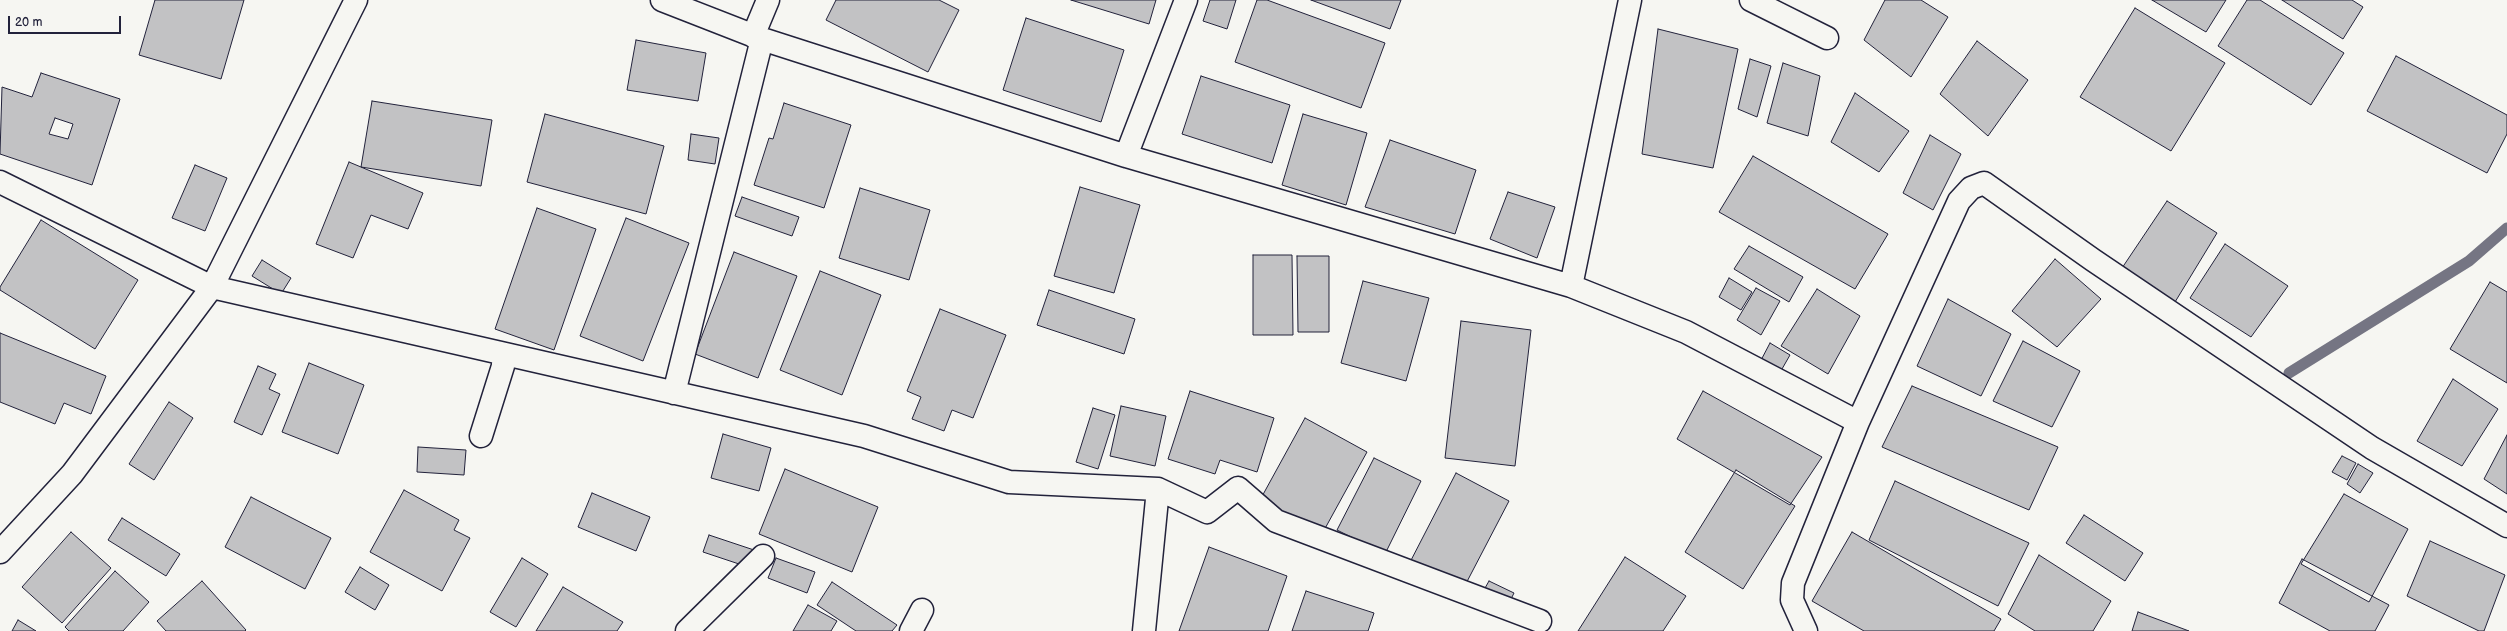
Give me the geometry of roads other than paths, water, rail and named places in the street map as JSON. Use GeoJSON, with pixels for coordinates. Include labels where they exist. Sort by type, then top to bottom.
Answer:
{"type":"FeatureCollection","features":[{"type":"Feature","properties":{"kind":"street"},"geometry":{"type":"LineString","coordinates":[[0,552],[72,474],[212,287],[356,0]]}},
{"type":"Feature","properties":{"kind":"street"},"geometry":{"type":"LineString","coordinates":[[662,0],[757,37],[1126,156],[1571,286],[1686,332],[1858,422]]}},
{"type":"Feature","properties":{"kind":"street"},"geometry":{"type":"LineString","coordinates":[[674,393],[757,37],[768,0]]}},
{"type":"Feature","properties":{"kind":"street"},"geometry":{"type":"LineString","coordinates":[[1126,156],[1186,0]]}},
{"type":"Feature","properties":{"kind":"street"},"geometry":{"type":"LineString","coordinates":[[1571,286],[1630,0]]}},
{"type":"Feature","properties":{"kind":"street"},"geometry":{"type":"LineString","coordinates":[[1751,0],[1827,38]]}},
{"type":"Feature","properties":{"kind":"street"},"geometry":{"type":"LineString","coordinates":[[0,182],[212,287],[864,436],[1009,482],[1158,489],[1207,512],[1238,488],[1276,521],[1540,621]]}},
{"type":"Feature","properties":{"kind":"street"},"geometry":{"type":"LineString","coordinates":[[1806,631],[1792,600],[1793,583],[1858,422],[1959,201],[1970,188],[1984,183],[2093,260],[2372,448],[2507,526]]}},
{"type":"Feature","properties":{"kind":"street"},"geometry":{"type":"LineString","coordinates":[[481,436],[503,366],[503,354]]}},
{"type":"Feature","properties":{"kind":"street"},"geometry":{"type":"LineString","coordinates":[[1144,631],[1158,489]]}},
{"type":"Feature","properties":{"kind":"street"},"geometry":{"type":"LineString","coordinates":[[688,631],[763,556]]}},
{"type":"Feature","properties":{"kind":"street"},"geometry":{"type":"LineString","coordinates":[[911,631],[922,610]]}},
{"type":"Feature","properties":{"kind":"waterway"},"geometry":{"type":"LineString","coordinates":[[2289,373],[2469,261],[2507,228]]}}]}
